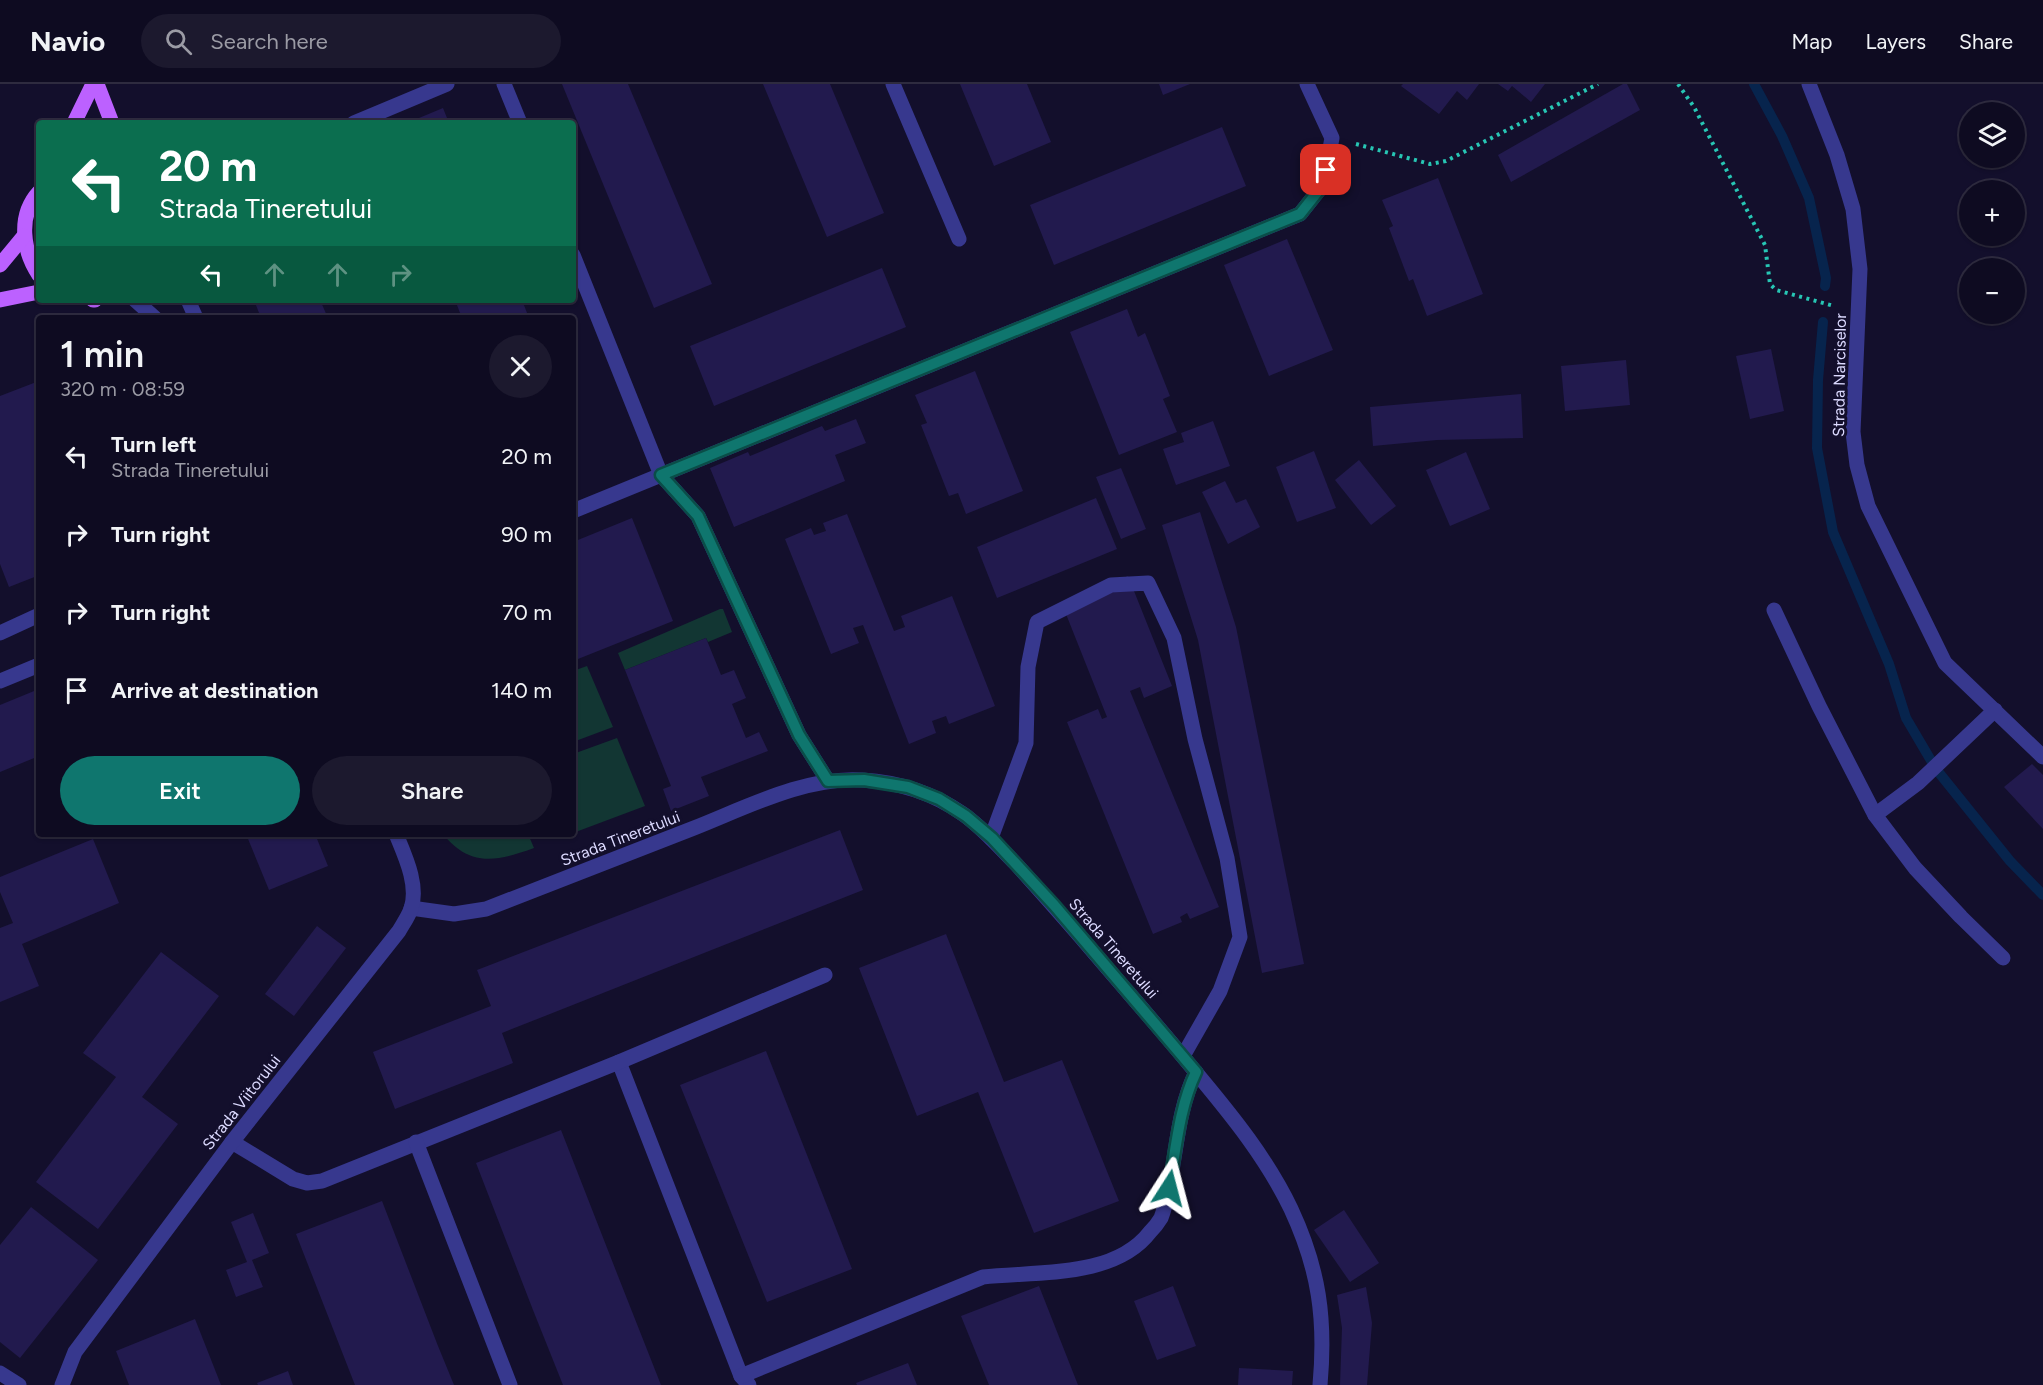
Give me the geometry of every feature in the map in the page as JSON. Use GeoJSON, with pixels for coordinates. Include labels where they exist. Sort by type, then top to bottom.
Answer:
{"type":"FeatureCollection","features":[{"type":"Feature","properties":{"kind":"main road"},"geometry":{"type":"LineString","coordinates":[[76,120],[95,84]]}},
{"type":"Feature","properties":{"kind":"main road"},"geometry":{"type":"LineString","coordinates":[[95,84],[111,120]]}},
{"type":"Feature","properties":{"kind":"main road"},"geometry":{"type":"LineString","coordinates":[[36,197],[26,215],[24,236],[28,256],[36,270]]}},
{"type":"Feature","properties":{"kind":"main road"},"geometry":{"type":"LineString","coordinates":[[0,265],[24,236]]}},
{"type":"Feature","properties":{"kind":"main road"},"geometry":{"type":"LineString","coordinates":[[0,300],[36,293]]}},
{"type":"Feature","properties":{"kind":"street"},"geometry":{"type":"LineString","coordinates":[[361,120],[447,84]]}},
{"type":"Feature","properties":{"kind":"street"},"geometry":{"type":"LineString","coordinates":[[504,84],[519,120]]}},
{"type":"Feature","properties":{"kind":"street"},"geometry":{"type":"LineString","coordinates":[[892,84],[959,239]]}},
{"type":"Feature","properties":{"kind":"street"},"geometry":{"type":"LineString","coordinates":[[576,510],[1300,214],[1323,185],[1332,138],[1307,84]]}},
{"type":"Feature","properties":{"kind":"street","name":"Strada Narciselor"},"geometry":{"type":"LineString","coordinates":[[1809,84],[1838,155],[1853,209],[1860,269],[1853,432],[1857,465],[1868,506],[1945,663],[2043,757]]}},
{"type":"Feature","properties":{"kind":"street"},"geometry":{"type":"LineString","coordinates":[[576,262],[661,475],[698,516],[799,735],[828,781]]}},
{"type":"Feature","properties":{"kind":"street"},"geometry":{"type":"LineString","coordinates":[[138,303],[152,315]]}},
{"type":"Feature","properties":{"kind":"street"},"geometry":{"type":"LineString","coordinates":[[992,838],[1026,743],[1028,666],[1037,622],[1111,585],[1148,583],[1174,638],[1195,739],[1227,858],[1240,937],[1220,990],[1183,1056]]}},
{"type":"Feature","properties":{"kind":"street"},"geometry":{"type":"LineString","coordinates":[[1774,610],[1819,706],[1875,815],[1915,868],[2003,958]]}},
{"type":"Feature","properties":{"kind":"street"},"geometry":{"type":"LineString","coordinates":[[0,633],[36,616]]}},
{"type":"Feature","properties":{"kind":"street"},"geometry":{"type":"LineString","coordinates":[[0,681],[36,666]]}},
{"type":"Feature","properties":{"kind":"street"},"geometry":{"type":"LineString","coordinates":[[1875,815],[1923,779],[1995,710]]}},
{"type":"Feature","properties":{"kind":"street","name":"Strada Tineretului"},"geometry":{"type":"LineString","coordinates":[[411,908],[454,914],[486,909],[775,797],[828,781],[864,780],[908,787],[939,799],[966,816],[992,838],[1054,905],[1183,1056],[1245,1133],[1271,1171],[1292,1211],[1309,1256],[1320,1299],[1324,1346],[1320,1385]]}},
{"type":"Feature","properties":{"kind":"street","name":"Strada Viitorului"},"geometry":{"type":"LineString","coordinates":[[62,1385],[75,1352],[232,1142],[399,931],[411,908],[412,884],[406,858],[397,837]]}},
{"type":"Feature","properties":{"kind":"street"},"geometry":{"type":"LineString","coordinates":[[232,1142],[293,1179],[307,1183],[322,1181],[619,1062],[825,975]]}},
{"type":"Feature","properties":{"kind":"street"},"geometry":{"type":"LineString","coordinates":[[619,1062],[745,1380],[983,1277],[1086,1268],[1120,1256],[1144,1240],[1160,1219],[1169,1188],[1181,1111],[1196,1072]]}},
{"type":"Feature","properties":{"kind":"street"},"geometry":{"type":"LineString","coordinates":[[416,1142],[510,1385]]}},
{"type":"Feature","properties":{"kind":"street"},"geometry":{"type":"LineString","coordinates":[[0,1372],[19,1385]]}},
{"type":"Feature","properties":{"kind":"path"},"geometry":{"type":"LineString","coordinates":[[1332,138],[1430,164],[1446,161],[1598,84]]}},
{"type":"Feature","properties":{"kind":"path"},"geometry":{"type":"LineString","coordinates":[[1678,84],[1694,107],[1765,245],[1770,284],[1776,290],[1858,312]]}},
{"type":"Feature","properties":{"kind":"green space"},"geometry":{"type":"Polygon","coordinates":[[[723,609],[732,632],[708,642],[706,638],[625,670],[618,653],[723,609]]]}},
{"type":"Feature","properties":{"kind":"green space"},"geometry":{"type":"Polygon","coordinates":[[[587,666],[613,727],[576,741],[576,670],[587,666]]]}},
{"type":"Feature","properties":{"kind":"green space"},"geometry":{"type":"Polygon","coordinates":[[[617,738],[645,806],[576,832],[576,753],[617,738]]]}},
{"type":"Feature","properties":{"kind":"green space"},"geometry":{"type":"Polygon","coordinates":[[[446,837],[529,837],[534,848],[508,856],[485,859],[474,857],[453,845],[446,837]]]}},
{"type":"Feature","properties":{"kind":"building"},"geometry":{"type":"Polygon","coordinates":[[[562,84],[628,84],[712,284],[654,308],[562,84]]]}},
{"type":"Feature","properties":{"kind":"building"},"geometry":{"type":"Polygon","coordinates":[[[763,84],[830,84],[884,213],[827,237],[763,84]]]}},
{"type":"Feature","properties":{"kind":"building"},"geometry":{"type":"Polygon","coordinates":[[[960,84],[1027,84],[1051,142],[994,166],[960,84]]]}},
{"type":"Feature","properties":{"kind":"building"},"geometry":{"type":"Polygon","coordinates":[[[1159,84],[1190,84],[1163,95],[1159,84]]]}},
{"type":"Feature","properties":{"kind":"building"},"geometry":{"type":"Polygon","coordinates":[[[1403,84],[1479,84],[1467,100],[1457,91],[1439,114],[1401,86],[1403,84]]]}},
{"type":"Feature","properties":{"kind":"building"},"geometry":{"type":"Polygon","coordinates":[[[1498,84],[1545,84],[1531,102],[1512,86],[1508,91],[1498,84]]]}},
{"type":"Feature","properties":{"kind":"building"},"geometry":{"type":"Polygon","coordinates":[[[1623,84],[1627,84],[1640,110],[1511,182],[1498,155],[1623,84]]]}},
{"type":"Feature","properties":{"kind":"building"},"geometry":{"type":"Polygon","coordinates":[[[443,108],[448,120],[414,120],[443,108]]]}},
{"type":"Feature","properties":{"kind":"building"},"geometry":{"type":"Polygon","coordinates":[[[1222,127],[1246,186],[1054,265],[1030,205],[1222,127]]]}},
{"type":"Feature","properties":{"kind":"building"},"geometry":{"type":"Polygon","coordinates":[[[1438,178],[1483,294],[1427,316],[1413,279],[1409,281],[1389,228],[1393,226],[1382,200],[1438,178]]]}},
{"type":"Feature","properties":{"kind":"building"},"geometry":{"type":"Polygon","coordinates":[[[1287,239],[1333,350],[1269,376],[1224,265],[1287,239]]]}},
{"type":"Feature","properties":{"kind":"building"},"geometry":{"type":"Polygon","coordinates":[[[882,268],[906,327],[714,406],[690,346],[882,268]]]}},
{"type":"Feature","properties":{"kind":"building"},"geometry":{"type":"Polygon","coordinates":[[[255,303],[321,303],[327,315],[260,315],[255,303]]]}},
{"type":"Feature","properties":{"kind":"building"},"geometry":{"type":"Polygon","coordinates":[[[456,303],[523,303],[528,315],[461,315],[456,303]]]}},
{"type":"Feature","properties":{"kind":"building"},"geometry":{"type":"Polygon","coordinates":[[[1127,309],[1138,337],[1145,333],[1170,396],[1163,399],[1177,432],[1119,455],[1070,332],[1127,309]]]}},
{"type":"Feature","properties":{"kind":"building"},"geometry":{"type":"Polygon","coordinates":[[[1771,349],[1784,411],[1750,419],[1736,356],[1771,349]]]}},
{"type":"Feature","properties":{"kind":"building"},"geometry":{"type":"Polygon","coordinates":[[[1626,360],[1630,405],[1565,411],[1561,366],[1626,360]]]}},
{"type":"Feature","properties":{"kind":"building"},"geometry":{"type":"Polygon","coordinates":[[[975,371],[1023,491],[966,514],[958,493],[949,496],[921,425],[927,423],[915,395],[975,371]]]}},
{"type":"Feature","properties":{"kind":"building"},"geometry":{"type":"Polygon","coordinates":[[[36,382],[36,576],[9,587],[0,564],[0,396],[36,382]]]}},
{"type":"Feature","properties":{"kind":"building"},"geometry":{"type":"Polygon","coordinates":[[[1521,394],[1523,438],[1437,440],[1373,446],[1370,407],[1521,394]]]}},
{"type":"Feature","properties":{"kind":"building"},"geometry":{"type":"Polygon","coordinates":[[[856,419],[866,443],[835,455],[845,481],[734,527],[710,468],[748,452],[750,456],[822,426],[825,431],[856,419]]]}},
{"type":"Feature","properties":{"kind":"building"},"geometry":{"type":"Polygon","coordinates":[[[1213,421],[1230,466],[1176,485],[1163,449],[1184,442],[1181,433],[1213,421]]]}},
{"type":"Feature","properties":{"kind":"building"},"geometry":{"type":"Polygon","coordinates":[[[1314,451],[1336,508],[1297,522],[1276,467],[1314,451]]]}},
{"type":"Feature","properties":{"kind":"building"},"geometry":{"type":"Polygon","coordinates":[[[1466,452],[1490,509],[1450,526],[1426,470],[1466,452]]]}},
{"type":"Feature","properties":{"kind":"building"},"geometry":{"type":"Polygon","coordinates":[[[1359,460],[1396,506],[1371,525],[1335,480],[1359,460]]]}},
{"type":"Feature","properties":{"kind":"building"},"geometry":{"type":"Polygon","coordinates":[[[1121,468],[1146,529],[1121,539],[1096,477],[1121,468]]]}},
{"type":"Feature","properties":{"kind":"building"},"geometry":{"type":"Polygon","coordinates":[[[1225,481],[1236,503],[1246,499],[1260,527],[1228,544],[1202,492],[1225,481]]]}},
{"type":"Feature","properties":{"kind":"building"},"geometry":{"type":"Polygon","coordinates":[[[1096,498],[1117,549],[997,598],[977,547],[1096,498]]]}},
{"type":"Feature","properties":{"kind":"building"},"geometry":{"type":"Polygon","coordinates":[[[1200,512],[1236,627],[1304,964],[1262,973],[1198,640],[1162,525],[1200,512]]]}},
{"type":"Feature","properties":{"kind":"building"},"geometry":{"type":"Polygon","coordinates":[[[847,514],[894,631],[905,627],[901,616],[952,596],[995,706],[949,724],[946,716],[932,721],[936,733],[909,744],[863,625],[853,628],[859,643],[831,654],[785,539],[811,528],[814,535],[826,531],[823,523],[847,514]]]}},
{"type":"Feature","properties":{"kind":"building"},"geometry":{"type":"Polygon","coordinates":[[[632,518],[673,621],[576,660],[576,541],[632,518]]]}},
{"type":"Feature","properties":{"kind":"building"},"geometry":{"type":"Polygon","coordinates":[[[1128,576],[1172,686],[1144,698],[1140,687],[1130,691],[1219,907],[1190,919],[1187,913],[1180,917],[1182,922],[1153,934],[1067,722],[1098,709],[1102,719],[1107,717],[1062,604],[1128,576]]]}},
{"type":"Feature","properties":{"kind":"building"},"geometry":{"type":"Polygon","coordinates":[[[706,638],[721,675],[734,670],[746,698],[732,704],[746,738],[759,732],[768,751],[701,777],[709,796],[671,811],[663,789],[671,786],[625,670],[706,638]]]}},
{"type":"Feature","properties":{"kind":"building"},"geometry":{"type":"Polygon","coordinates":[[[36,690],[36,757],[0,772],[0,705],[36,690]]]}},
{"type":"Feature","properties":{"kind":"building"},"geometry":{"type":"Polygon","coordinates":[[[2032,764],[2043,775],[2043,829],[2004,787],[2032,764]]]}},
{"type":"Feature","properties":{"kind":"building"},"geometry":{"type":"Polygon","coordinates":[[[840,830],[863,890],[502,1033],[513,1063],[395,1109],[373,1052],[491,1006],[477,970],[840,830]]]}},
{"type":"Feature","properties":{"kind":"building"},"geometry":{"type":"Polygon","coordinates":[[[247,837],[316,837],[328,866],[269,890],[247,837]]]}},
{"type":"Feature","properties":{"kind":"building"},"geometry":{"type":"Polygon","coordinates":[[[93,839],[119,903],[22,944],[39,986],[0,1002],[0,928],[13,923],[0,892],[0,877],[93,839]]]}},
{"type":"Feature","properties":{"kind":"building"},"geometry":{"type":"Polygon","coordinates":[[[317,926],[346,948],[294,1016],[265,994],[317,926]]]}},
{"type":"Feature","properties":{"kind":"building"},"geometry":{"type":"Polygon","coordinates":[[[946,934],[1004,1082],[1062,1060],[1119,1201],[1034,1233],[978,1092],[917,1116],[859,968],[946,934]]]}},
{"type":"Feature","properties":{"kind":"building"},"geometry":{"type":"Polygon","coordinates":[[[161,952],[219,996],[142,1097],[178,1124],[98,1229],[36,1182],[116,1077],[83,1053],[161,952]]]}},
{"type":"Feature","properties":{"kind":"building"},"geometry":{"type":"Polygon","coordinates":[[[766,1051],[852,1269],[767,1302],[680,1085],[766,1051]]]}},
{"type":"Feature","properties":{"kind":"building"},"geometry":{"type":"Polygon","coordinates":[[[561,1130],[661,1385],[563,1385],[533,1310],[476,1163],[561,1130]]]}},
{"type":"Feature","properties":{"kind":"building"},"geometry":{"type":"Polygon","coordinates":[[[382,1201],[454,1385],[355,1385],[353,1380],[296,1234],[382,1201]]]}},
{"type":"Feature","properties":{"kind":"building"},"geometry":{"type":"Polygon","coordinates":[[[31,1207],[98,1260],[20,1358],[0,1342],[0,1245],[31,1207]]]}},
{"type":"Feature","properties":{"kind":"building"},"geometry":{"type":"Polygon","coordinates":[[[1344,1210],[1379,1263],[1350,1282],[1314,1230],[1344,1210]]]}},
{"type":"Feature","properties":{"kind":"building"},"geometry":{"type":"Polygon","coordinates":[[[253,1213],[269,1253],[252,1260],[263,1287],[236,1297],[226,1270],[247,1262],[231,1222],[253,1213]]]}},
{"type":"Feature","properties":{"kind":"building"},"geometry":{"type":"Polygon","coordinates":[[[1039,1286],[1078,1385],[989,1385],[961,1316],[1039,1286]]]}},
{"type":"Feature","properties":{"kind":"building"},"geometry":{"type":"Polygon","coordinates":[[[1173,1286],[1196,1346],[1157,1360],[1134,1301],[1173,1286]]]}},
{"type":"Feature","properties":{"kind":"building"},"geometry":{"type":"Polygon","coordinates":[[[1366,1287],[1372,1323],[1367,1385],[1340,1385],[1342,1328],[1337,1295],[1366,1287]]]}},
{"type":"Feature","properties":{"kind":"building"},"geometry":{"type":"Polygon","coordinates":[[[195,1319],[221,1385],[129,1385],[116,1351],[195,1319]]]}},
{"type":"Feature","properties":{"kind":"building"},"geometry":{"type":"Polygon","coordinates":[[[908,1363],[917,1385],[857,1385],[856,1383],[908,1363]]]}},
{"type":"Feature","properties":{"kind":"building"},"geometry":{"type":"Polygon","coordinates":[[[1239,1368],[1293,1371],[1292,1385],[1238,1385],[1239,1368]]]}},
{"type":"Feature","properties":{"kind":"building"},"geometry":{"type":"Polygon","coordinates":[[[288,1371],[293,1385],[258,1385],[257,1383],[288,1371]]]}},
{"type":"Feature","properties":{"kind":"waterway"},"geometry":{"type":"LineString","coordinates":[[1754,84],[1782,136],[1809,198],[1826,278],[1825,286]]}},
{"type":"Feature","properties":{"kind":"waterway"},"geometry":{"type":"LineString","coordinates":[[1823,322],[1818,380],[1817,448],[1833,532],[1889,664],[1906,718],[1936,769],[2010,861],[2043,895]]}},
{"type":"Feature","properties":{"kind":"route"},"geometry":{"type":"LineString","coordinates":[[1169,1188],[1181,1111],[1196,1072],[1054,905],[992,838],[966,816],[939,799],[908,787],[864,780],[828,781],[799,735],[698,516],[661,475],[1300,214],[1323,185],[1326,170]]}}]}
